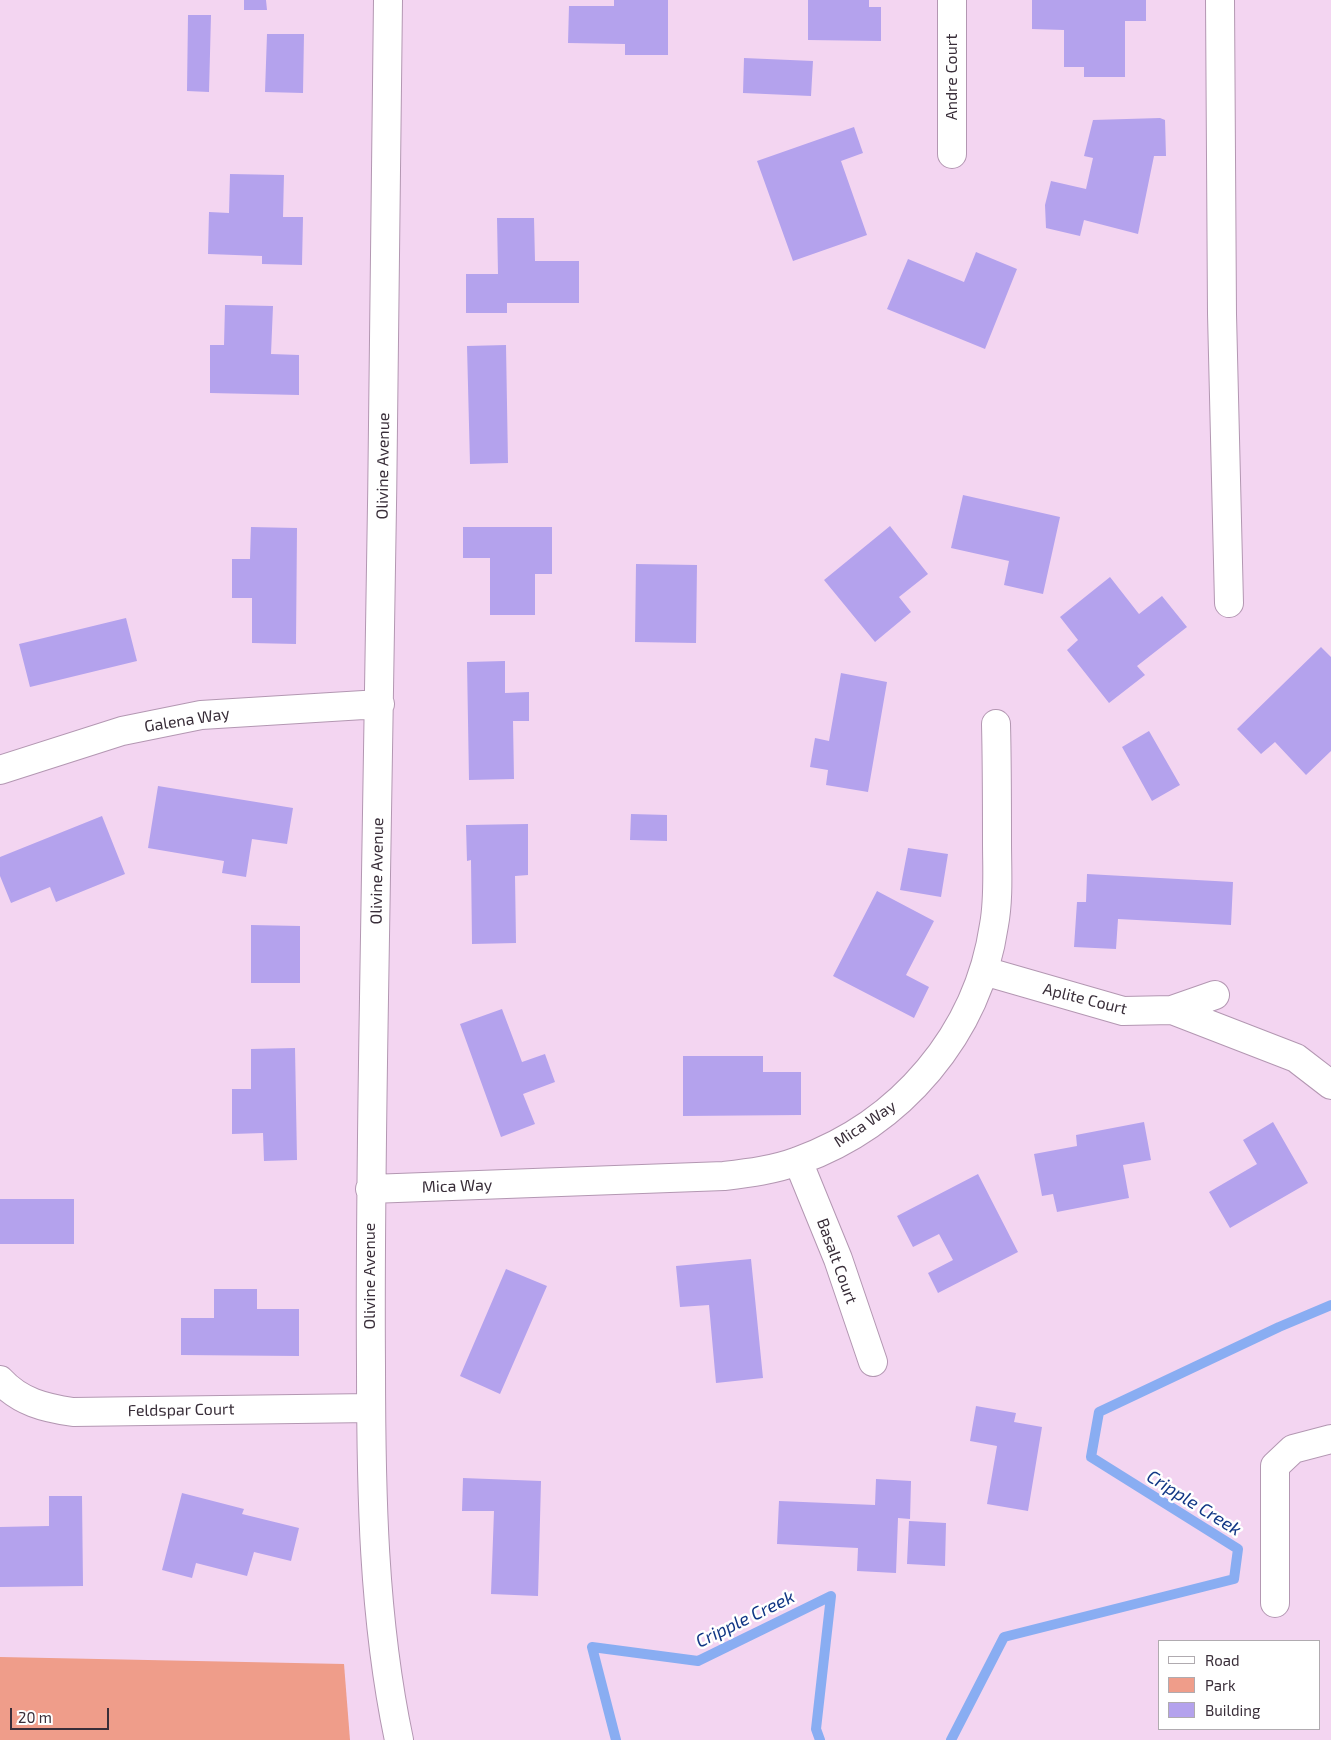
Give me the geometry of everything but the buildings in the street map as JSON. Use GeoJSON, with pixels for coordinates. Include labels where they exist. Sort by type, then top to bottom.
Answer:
{"type":"FeatureCollection","features":[{"type":"Feature","properties":{"kind":"street","name":"Olivine Avenue"},"geometry":{"type":"LineString","coordinates":[[388,0],[380,704],[370,1189],[371,1486],[380,1617],[399,1740]]}},
{"type":"Feature","properties":{"kind":"street","name":"Andre Court"},"geometry":{"type":"LineString","coordinates":[[952,0],[952,154]]}},
{"type":"Feature","properties":{"kind":"street"},"geometry":{"type":"LineString","coordinates":[[1220,0],[1222,314],[1229,604]]}},
{"type":"Feature","properties":{"kind":"street","name":"Galena Way"},"geometry":{"type":"LineString","coordinates":[[0,770],[122,730],[201,715],[380,704]]}},
{"type":"Feature","properties":{"kind":"street","name":"Mica Way"},"geometry":{"type":"LineString","coordinates":[[370,1189],[724,1176],[775,1169],[842,1143],[884,1115],[922,1080],[952,1039],[972,1003],[984,971],[994,925],[997,886],[996,724]]}},
{"type":"Feature","properties":{"kind":"street","name":"Aplite Court"},"geometry":{"type":"LineString","coordinates":[[984,971],[1123,1011],[1172,1010],[1215,995]]}},
{"type":"Feature","properties":{"kind":"street"},"geometry":{"type":"LineString","coordinates":[[1172,1010],[1296,1058],[1331,1084]]}},
{"type":"Feature","properties":{"kind":"street","name":"Basalt Court"},"geometry":{"type":"LineString","coordinates":[[798,1161],[838,1259],[873,1362]]}},
{"type":"Feature","properties":{"kind":"street","name":"Feldspar Court"},"geometry":{"type":"LineString","coordinates":[[0,1380],[27,1401],[50,1409],[73,1412],[371,1408]]}},
{"type":"Feature","properties":{"kind":"street"},"geometry":{"type":"LineString","coordinates":[[1275,1603],[1274,1466],[1293,1449],[1331,1439]]}},
{"type":"Feature","properties":{"kind":"green space"},"geometry":{"type":"Polygon","coordinates":[[[0,1657],[344,1664],[350,1740],[0,1740],[0,1657]]]}},
{"type":"Feature","properties":{"kind":"waterway","name":"Cripple Creek"},"geometry":{"type":"LineString","coordinates":[[951,1740],[1004,1637],[1234,1579],[1238,1549],[1091,1457],[1099,1412],[1279,1327],[1331,1305]]}},
{"type":"Feature","properties":{"kind":"waterway","name":"Cripple Creek"},"geometry":{"type":"LineString","coordinates":[[616,1740],[592,1647],[698,1661],[831,1596],[816,1729],[820,1740]]}}]}
